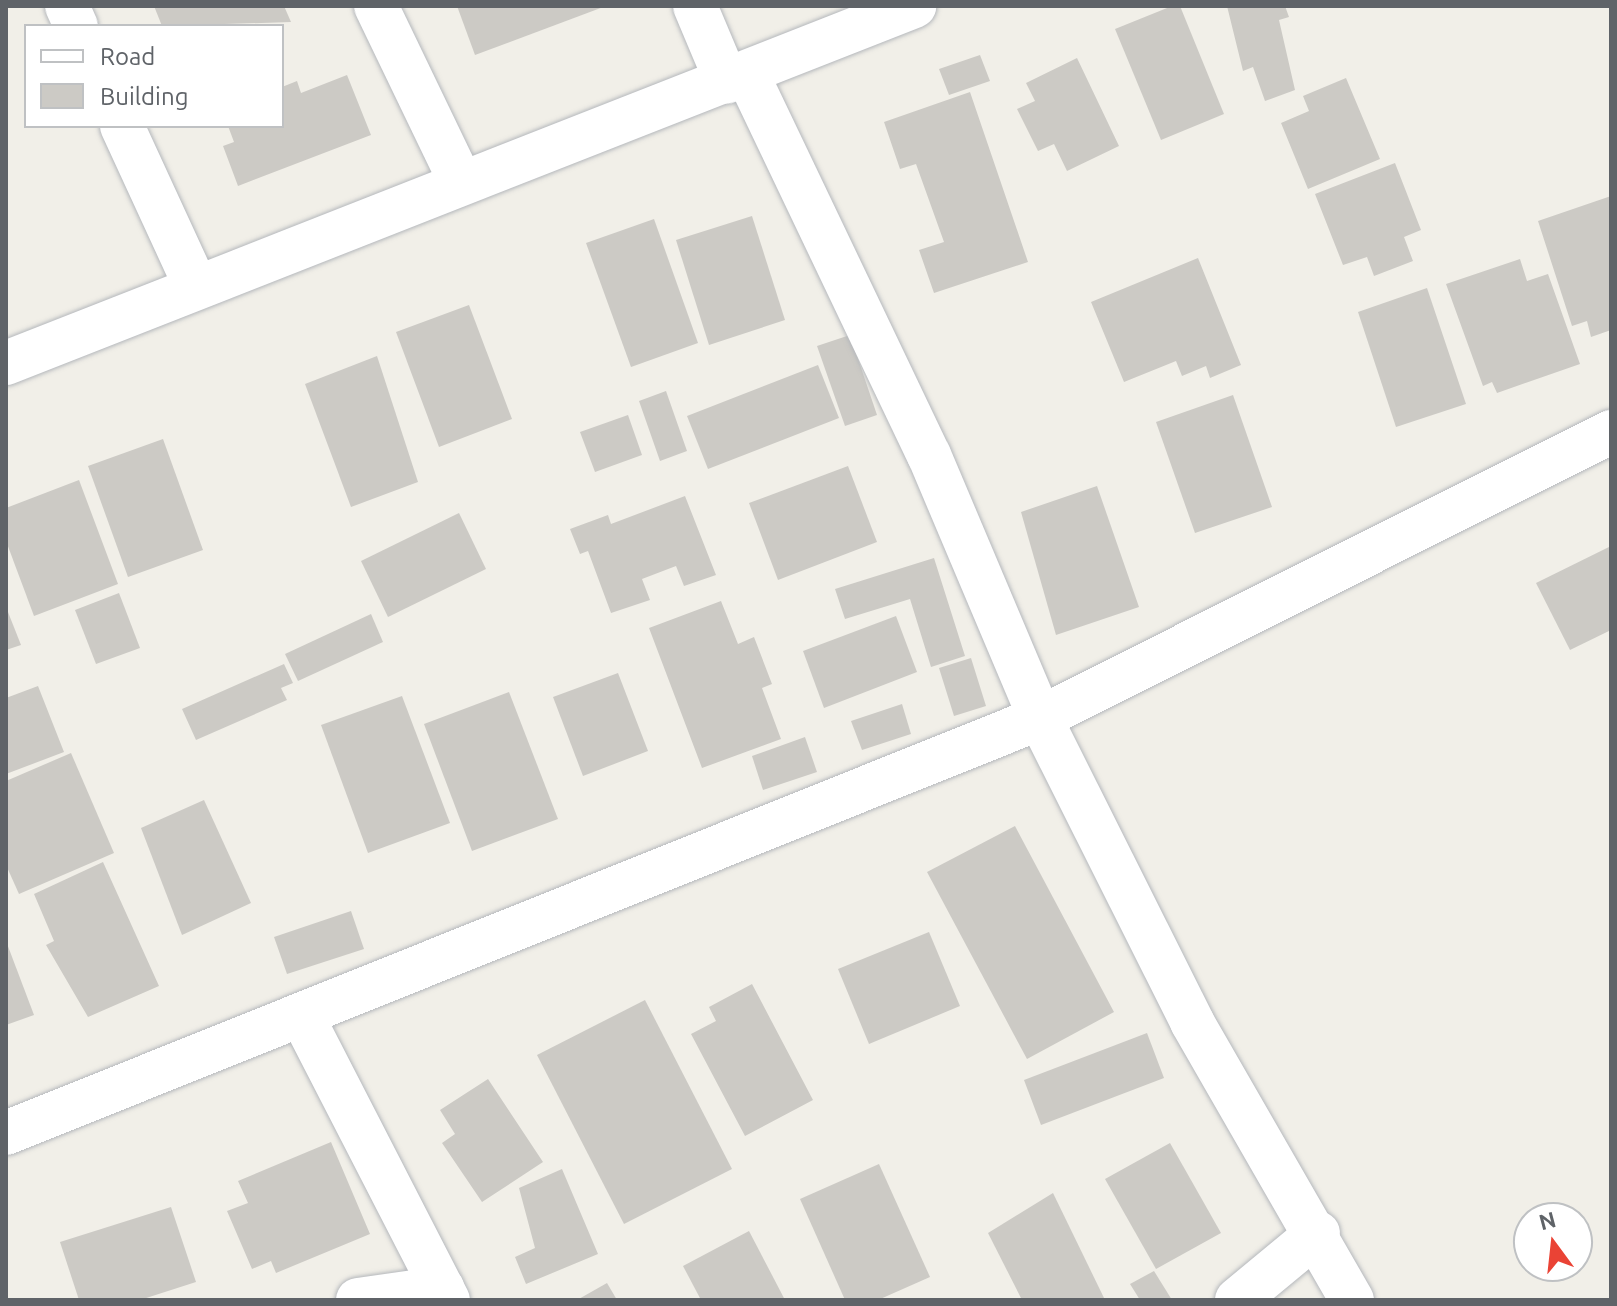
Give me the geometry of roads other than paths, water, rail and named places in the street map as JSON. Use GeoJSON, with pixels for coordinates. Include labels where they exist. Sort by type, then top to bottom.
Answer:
{"type":"FeatureCollection","features":[{"type":"Feature","properties":{"kind":"street"},"geometry":{"type":"LineString","coordinates":[[376,6],[461,183]]}},
{"type":"Feature","properties":{"kind":"street"},"geometry":{"type":"LineString","coordinates":[[695,6],[737,78],[929,455],[1040,718],[1192,1022],[1318,1233],[1352,1300]]}},
{"type":"Feature","properties":{"kind":"street"},"geometry":{"type":"LineString","coordinates":[[6,363],[195,285],[737,78],[914,6]]}},
{"type":"Feature","properties":{"kind":"street"},"geometry":{"type":"LineString","coordinates":[[123,128],[195,285]]}},
{"type":"Feature","properties":{"kind":"street"},"geometry":{"type":"LineString","coordinates":[[6,1133],[303,1018],[1040,718],[1611,432]]}},
{"type":"Feature","properties":{"kind":"street"},"geometry":{"type":"LineString","coordinates":[[303,1018],[445,1294],[358,1300]]}},
{"type":"Feature","properties":{"kind":"street"},"geometry":{"type":"LineString","coordinates":[[1237,1300],[1318,1233]]}}]}
